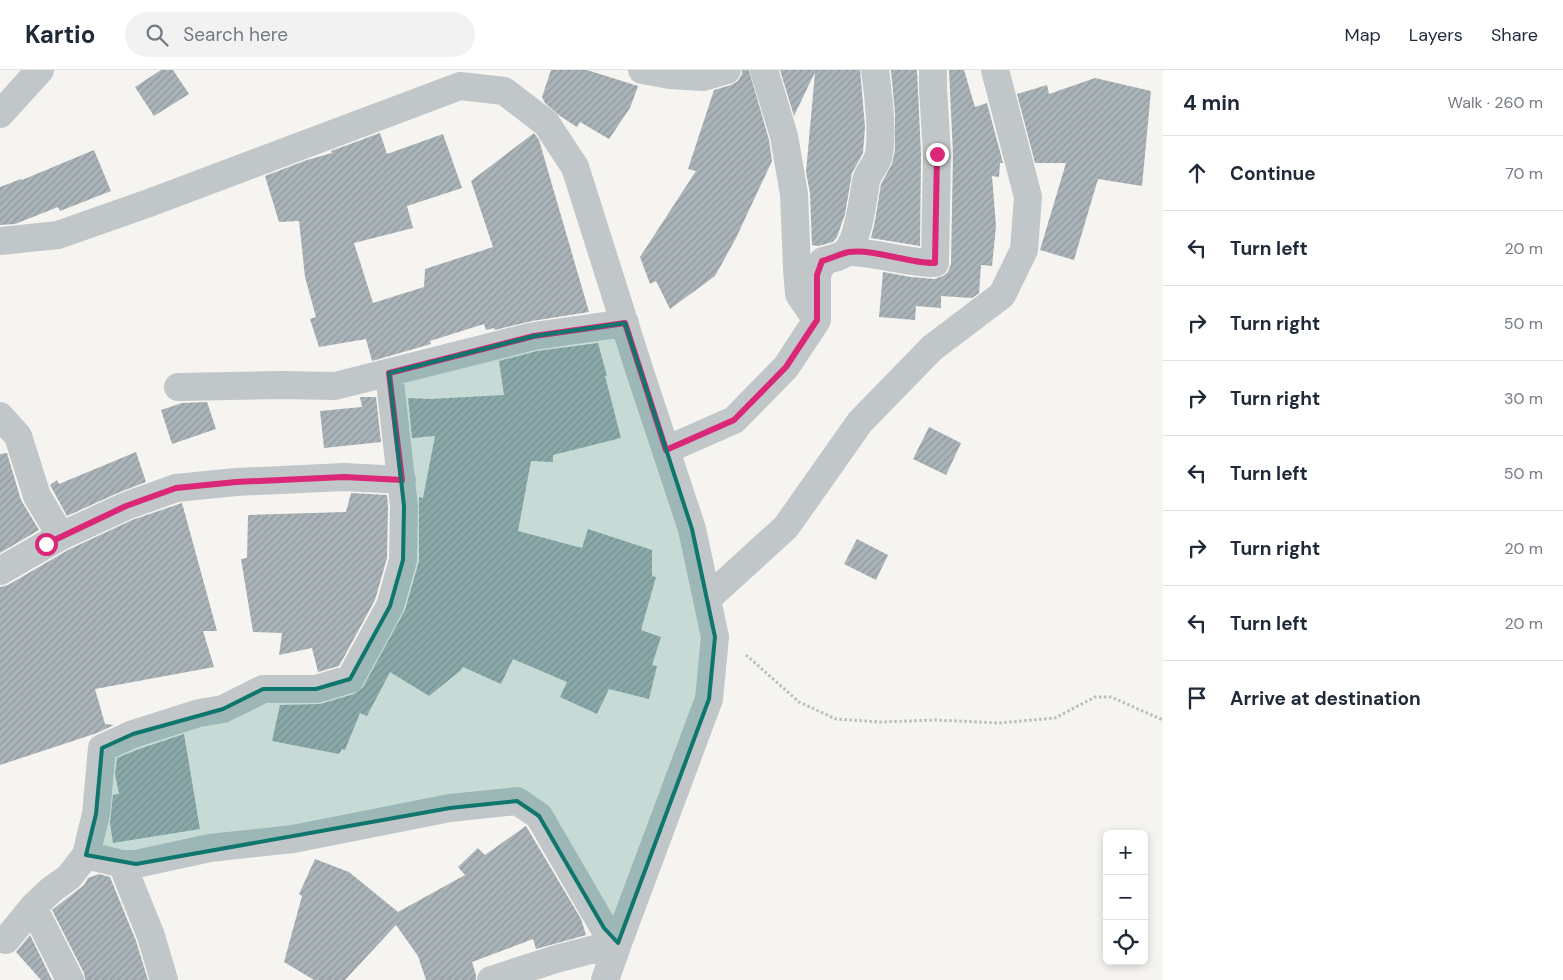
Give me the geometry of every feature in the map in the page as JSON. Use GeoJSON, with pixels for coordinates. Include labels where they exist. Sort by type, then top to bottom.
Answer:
{"type":"FeatureCollection","features":[{"type":"Feature","properties":{"kind":"street"},"geometry":{"type":"LineString","coordinates":[[0,114],[40,70]]}},
{"type":"Feature","properties":{"kind":"street"},"geometry":{"type":"LineString","coordinates":[[642,70],[670,75],[704,77],[727,70]]}},
{"type":"Feature","properties":{"kind":"street"},"geometry":{"type":"LineString","coordinates":[[764,70],[784,136],[794,194],[796,269],[799,294],[817,320]]}},
{"type":"Feature","properties":{"kind":"street"},"geometry":{"type":"LineString","coordinates":[[846,252],[853,240],[861,212],[867,177],[878,158],[880,132],[875,70]]}},
{"type":"Feature","properties":{"kind":"street"},"geometry":{"type":"LineString","coordinates":[[666,450],[734,420],[786,367],[817,320],[817,275],[822,261],[846,252],[865,252],[920,263],[935,263],[937,154],[933,70]]}},
{"type":"Feature","properties":{"kind":"street"},"geometry":{"type":"LineString","coordinates":[[707,599],[786,527],[866,415],[932,348],[1002,295],[1024,250],[1028,197],[995,70]]}},
{"type":"Feature","properties":{"kind":"street"},"geometry":{"type":"LineString","coordinates":[[0,241],[58,235],[149,203],[460,86],[505,81],[546,123],[575,168],[692,529],[715,637],[709,699],[605,980]]}},
{"type":"Feature","properties":{"kind":"street"},"geometry":{"type":"LineString","coordinates":[[178,387],[335,386],[534,336],[625,323]]}},
{"type":"Feature","properties":{"kind":"street"},"geometry":{"type":"LineString","coordinates":[[6,940],[33,907],[51,890],[69,877],[86,855],[96,814],[102,748],[133,734],[199,713],[223,709],[263,690],[316,689],[350,679],[390,606],[403,560],[404,506],[389,373]]}},
{"type":"Feature","properties":{"kind":"street"},"geometry":{"type":"LineString","coordinates":[[0,416],[18,436],[36,496],[61,536]]}},
{"type":"Feature","properties":{"kind":"street"},"geometry":{"type":"LineString","coordinates":[[0,571],[61,536],[126,506],[176,488],[236,482],[344,477],[402,480]]}},
{"type":"Feature","properties":{"kind":"street"},"geometry":{"type":"LineString","coordinates":[[86,855],[122,864],[136,864],[210,848],[293,838],[450,808],[517,801],[539,816],[604,928],[618,943]]}},
{"type":"Feature","properties":{"kind":"street"},"geometry":{"type":"LineString","coordinates":[[122,864],[151,936],[164,980]]}},
{"type":"Feature","properties":{"kind":"street"},"geometry":{"type":"LineString","coordinates":[[33,907],[70,980]]}},
{"type":"Feature","properties":{"kind":"street"},"geometry":{"type":"LineString","coordinates":[[491,980],[556,959],[618,943]]}},
{"type":"Feature","properties":{"kind":"path"},"geometry":{"type":"LineString","coordinates":[[715,637],[746,655],[799,702],[836,718],[881,722],[936,720],[998,724],[1055,718],[1095,697],[1111,697],[1163,720]]}},
{"type":"Feature","properties":{"kind":"highlighted area"},"geometry":{"type":"Polygon","coordinates":[[[625,323],[692,529],[715,637],[709,699],[618,943],[604,928],[539,816],[517,801],[450,808],[136,864],[86,855],[96,814],[102,748],[133,734],[223,709],[263,689],[316,689],[350,679],[390,606],[403,560],[404,506],[389,373],[534,336],[625,323]]]}},
{"type":"Feature","properties":{"kind":"building"},"geometry":{"type":"Polygon","coordinates":[[[161,70],[173,70],[189,94],[154,116],[135,87],[161,70]]]}},
{"type":"Feature","properties":{"kind":"building"},"geometry":{"type":"Polygon","coordinates":[[[551,70],[587,70],[638,86],[630,108],[609,139],[580,122],[577,127],[545,103],[542,97],[551,70]]]}},
{"type":"Feature","properties":{"kind":"building"},"geometry":{"type":"Polygon","coordinates":[[[742,70],[749,70],[769,140],[772,161],[736,238],[715,276],[670,309],[656,281],[650,284],[640,257],[696,171],[688,169],[714,90],[738,81],[742,70]]]}},
{"type":"Feature","properties":{"kind":"building"},"geometry":{"type":"Polygon","coordinates":[[[780,70],[860,70],[865,127],[863,153],[852,173],[845,214],[837,237],[833,242],[818,246],[812,245],[810,193],[806,172],[815,72],[794,116],[780,70]]]}},
{"type":"Feature","properties":{"kind":"building"},"geometry":{"type":"Polygon","coordinates":[[[891,70],[917,70],[921,154],[920,246],[871,238],[881,184],[892,164],[895,150],[895,113],[891,70]]]}},
{"type":"Feature","properties":{"kind":"building"},"geometry":{"type":"Polygon","coordinates":[[[949,70],[964,70],[975,107],[987,103],[1003,163],[1000,163],[999,177],[992,176],[996,226],[992,266],[981,265],[979,293],[972,298],[941,296],[941,308],[916,306],[915,320],[879,317],[883,272],[935,279],[948,272],[951,264],[953,154],[949,70]]]}},
{"type":"Feature","properties":{"kind":"building"},"geometry":{"type":"Polygon","coordinates":[[[1095,78],[1151,91],[1142,186],[1098,179],[1074,260],[1040,250],[1066,163],[1035,163],[1017,94],[1047,85],[1049,94],[1095,78]]]}},
{"type":"Feature","properties":{"kind":"building"},"geometry":{"type":"Polygon","coordinates":[[[380,133],[387,154],[443,134],[462,188],[407,206],[413,228],[354,243],[373,303],[424,287],[425,269],[493,247],[471,181],[534,133],[539,140],[589,312],[532,321],[495,330],[494,328],[486,330],[484,324],[430,341],[431,344],[372,361],[366,339],[319,347],[310,319],[316,317],[305,277],[299,221],[279,222],[265,176],[332,153],[331,151],[380,133]]]}},
{"type":"Feature","properties":{"kind":"building"},"geometry":{"type":"Polygon","coordinates":[[[94,150],[111,191],[60,211],[58,207],[15,224],[0,225],[0,187],[22,180],[94,150]]]}},
{"type":"Feature","properties":{"kind":"building"},"geometry":{"type":"Polygon","coordinates":[[[598,343],[621,438],[553,455],[553,462],[531,461],[518,531],[582,548],[588,529],[652,550],[652,576],[656,577],[641,630],[661,637],[652,665],[657,666],[649,699],[609,689],[597,714],[560,697],[567,682],[513,659],[501,684],[463,667],[429,696],[390,672],[367,716],[360,713],[345,750],[342,749],[339,754],[272,741],[280,705],[320,704],[354,694],[363,687],[405,610],[419,561],[419,497],[423,498],[435,436],[412,438],[408,398],[431,399],[504,395],[499,361],[537,351],[598,343]]]}},
{"type":"Feature","properties":{"kind":"building"},"geometry":{"type":"Polygon","coordinates":[[[360,397],[376,397],[381,442],[324,448],[320,411],[362,407],[360,397]]]}},
{"type":"Feature","properties":{"kind":"building"},"geometry":{"type":"Polygon","coordinates":[[[207,402],[216,429],[172,444],[161,410],[182,403],[207,402]]]}},
{"type":"Feature","properties":{"kind":"building"},"geometry":{"type":"Polygon","coordinates":[[[929,427],[961,443],[946,475],[913,459],[929,427]]]}},
{"type":"Feature","properties":{"kind":"building"},"geometry":{"type":"Polygon","coordinates":[[[136,452],[146,482],[67,516],[50,485],[57,480],[59,484],[136,452]]]}},
{"type":"Feature","properties":{"kind":"building"},"geometry":{"type":"Polygon","coordinates":[[[7,453],[21,500],[39,530],[0,553],[0,454],[7,453]]]}},
{"type":"Feature","properties":{"kind":"building"},"geometry":{"type":"Polygon","coordinates":[[[351,493],[387,495],[387,558],[375,600],[339,666],[318,672],[312,648],[279,655],[282,633],[253,632],[241,559],[247,558],[248,515],[346,512],[351,493]]]}},
{"type":"Feature","properties":{"kind":"building"},"geometry":{"type":"Polygon","coordinates":[[[182,503],[217,631],[203,631],[214,667],[95,689],[105,724],[114,725],[97,733],[0,765],[0,587],[8,585],[68,550],[132,520],[182,503]]]}},
{"type":"Feature","properties":{"kind":"building"},"geometry":{"type":"Polygon","coordinates":[[[857,539],[888,555],[876,580],[844,564],[857,539]]]}},
{"type":"Feature","properties":{"kind":"building"},"geometry":{"type":"Polygon","coordinates":[[[184,734],[200,829],[113,843],[110,823],[113,795],[119,794],[115,774],[117,758],[184,734]]]}},
{"type":"Feature","properties":{"kind":"building"},"geometry":{"type":"Polygon","coordinates":[[[526,826],[581,919],[586,935],[536,949],[533,939],[472,962],[476,980],[426,980],[418,956],[396,925],[345,980],[314,980],[284,962],[302,896],[299,894],[315,859],[349,872],[398,912],[465,875],[458,867],[478,848],[485,855],[526,826]]]}},
{"type":"Feature","properties":{"kind":"building"},"geometry":{"type":"Polygon","coordinates":[[[99,874],[110,877],[136,941],[148,980],[85,980],[84,973],[52,910],[84,885],[88,878],[99,874]]]}},
{"type":"Feature","properties":{"kind":"building"},"geometry":{"type":"Polygon","coordinates":[[[30,935],[52,980],[41,980],[16,952],[30,935]]]}},
{"type":"Feature","properties":{"kind":"route"},"geometry":{"type":"LineString","coordinates":[[46,544],[126,506],[176,488],[236,482],[344,477],[402,480],[389,373],[534,336],[625,323],[666,450],[734,420],[786,367],[817,320],[817,275],[822,261],[846,252],[865,252],[920,263],[935,263],[937,154]]}}]}
